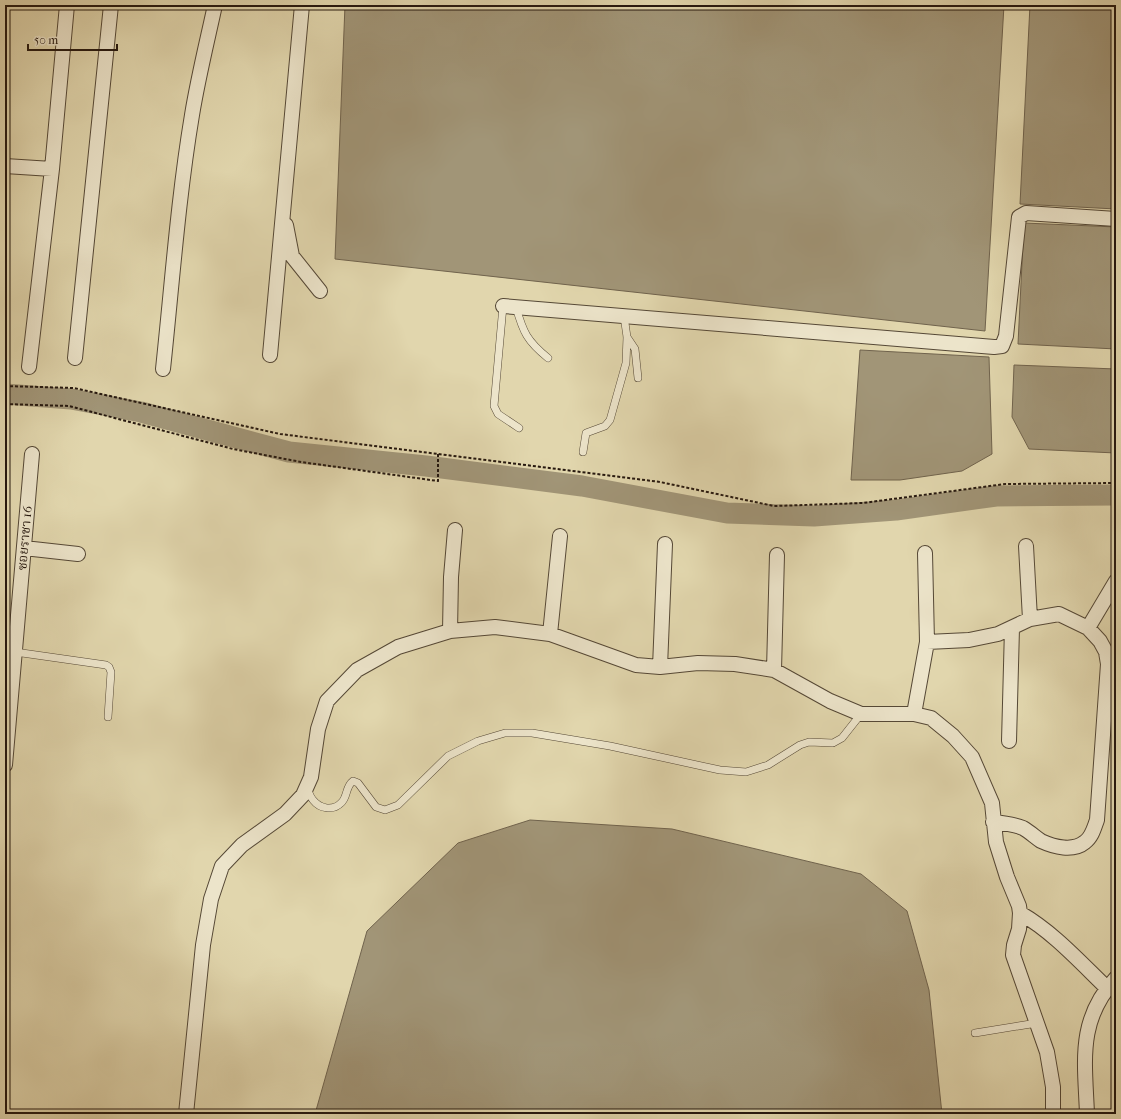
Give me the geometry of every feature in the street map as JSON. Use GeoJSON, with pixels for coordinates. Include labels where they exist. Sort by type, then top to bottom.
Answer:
{"type":"FeatureCollection","features":[{"type":"Feature","properties":{"kind":"street"},"geometry":{"type":"LineString","coordinates":[[29,367],[52,169],[67,5]]}},
{"type":"Feature","properties":{"kind":"street"},"geometry":{"type":"LineString","coordinates":[[75,358],[111,5]]}},
{"type":"Feature","properties":{"kind":"street"},"geometry":{"type":"LineString","coordinates":[[163,369],[182,187],[192,117],[200,68],[215,5]]}},
{"type":"Feature","properties":{"kind":"street"},"geometry":{"type":"LineString","coordinates":[[270,355],[302,5]]}},
{"type":"Feature","properties":{"kind":"street"},"geometry":{"type":"LineString","coordinates":[[5,166],[52,169]]}},
{"type":"Feature","properties":{"kind":"street"},"geometry":{"type":"LineString","coordinates":[[283,208],[292,256],[320,291]]}},
{"type":"Feature","properties":{"kind":"street"},"geometry":{"type":"LineString","coordinates":[[509,306],[994,347],[1002,346],[1006,336],[1019,217],[1026,213],[1116,219]]}},
{"type":"Feature","properties":{"kind":"street","name":"ซอยราชา 16"},"geometry":{"type":"LineString","coordinates":[[5,765],[32,454]]}},
{"type":"Feature","properties":{"kind":"street"},"geometry":{"type":"LineString","coordinates":[[450,631],[450,577],[454,530]]}},
{"type":"Feature","properties":{"kind":"street"},"geometry":{"type":"LineString","coordinates":[[550,634],[560,536]]}},
{"type":"Feature","properties":{"kind":"street"},"geometry":{"type":"LineString","coordinates":[[660,667],[665,544]]}},
{"type":"Feature","properties":{"kind":"street"},"geometry":{"type":"LineString","coordinates":[[1026,546],[1030,618]]}},
{"type":"Feature","properties":{"kind":"street"},"geometry":{"type":"LineString","coordinates":[[24,548],[78,554]]}},
{"type":"Feature","properties":{"kind":"street"},"geometry":{"type":"LineString","coordinates":[[914,714],[927,642],[925,553]]}},
{"type":"Feature","properties":{"kind":"street"},"geometry":{"type":"LineString","coordinates":[[774,670],[777,555]]}},
{"type":"Feature","properties":{"kind":"street"},"geometry":{"type":"LineString","coordinates":[[1088,628],[1116,580]]}},
{"type":"Feature","properties":{"kind":"street"},"geometry":{"type":"LineString","coordinates":[[927,642],[969,640],[998,634],[1030,618],[1059,614],[1088,628],[1100,641],[1106,652],[1108,664],[1097,820],[1092,834],[1085,842],[1075,847],[1063,848],[1040,840],[1024,829],[1012,824],[994,822]]}},
{"type":"Feature","properties":{"kind":"street"},"geometry":{"type":"LineString","coordinates":[[186,1114],[203,945],[211,899],[222,866],[242,845],[285,814],[303,795],[307,789],[311,777],[318,729],[327,701],[357,670],[398,647],[450,631],[495,627],[550,634],[636,665],[660,667],[698,663],[735,664],[774,670],[830,701],[861,714],[914,714],[931,718],[953,736],[972,757],[992,803],[996,842],[1007,878],[1019,906],[1019,929],[1014,945],[1013,955],[1047,1052],[1053,1087],[1053,1114]]}},
{"type":"Feature","properties":{"kind":"street"},"geometry":{"type":"LineString","coordinates":[[1009,741],[1012,628]]}},
{"type":"Feature","properties":{"kind":"street"},"geometry":{"type":"LineString","coordinates":[[1020,914],[1036,922],[1048,931],[1111,983],[1091,1015],[1087,1032],[1085,1053],[1087,1114]]}},
{"type":"Feature","properties":{"kind":"lane"},"geometry":{"type":"LineString","coordinates":[[509,306],[526,336],[534,346],[548,358]]}},
{"type":"Feature","properties":{"kind":"lane"},"geometry":{"type":"LineString","coordinates":[[509,306],[494,406],[498,414],[519,428]]}},
{"type":"Feature","properties":{"kind":"lane"},"geometry":{"type":"LineString","coordinates":[[583,452],[586,433],[605,426],[610,420],[626,363],[627,337],[624,316]]}},
{"type":"Feature","properties":{"kind":"lane"},"geometry":{"type":"LineString","coordinates":[[627,337],[635,349],[638,378]]}},
{"type":"Feature","properties":{"kind":"lane"},"geometry":{"type":"LineString","coordinates":[[15,652],[106,665],[109,667],[108,717]]}},
{"type":"Feature","properties":{"kind":"lane"},"geometry":{"type":"LineString","coordinates":[[307,789],[313,801],[324,808],[331,809],[342,803],[348,785],[353,781],[358,783],[376,807],[385,810],[398,805],[448,756],[478,740],[505,733],[532,733],[610,746],[720,770],[746,772],[768,765],[800,744],[809,742],[833,743],[842,738],[861,714]]}},
{"type":"Feature","properties":{"kind":"lane"},"geometry":{"type":"LineString","coordinates":[[975,1033],[1037,1023]]}},
{"type":"Feature","properties":{"kind":"path"},"geometry":{"type":"LineString","coordinates":[[5,386],[74,388],[280,434],[660,482],[774,506],[863,503],[1005,484],[1116,484]]}},
{"type":"Feature","properties":{"kind":"path"},"geometry":{"type":"LineString","coordinates":[[5,404],[69,406],[233,449],[300,462],[438,482],[438,454]]}},
{"type":"Feature","properties":{"kind":"shaded area"},"geometry":{"type":"Polygon","coordinates":[[[345,5],[1004,5],[985,331],[335,259],[345,5]]]}},
{"type":"Feature","properties":{"kind":"shaded area"},"geometry":{"type":"Polygon","coordinates":[[[1030,5],[1116,5],[1116,209],[1020,204],[1030,5]]]}},
{"type":"Feature","properties":{"kind":"shaded area"},"geometry":{"type":"Polygon","coordinates":[[[1024,223],[1116,227],[1116,349],[1018,344],[1024,223]]]}},
{"type":"Feature","properties":{"kind":"shaded area"},"geometry":{"type":"Polygon","coordinates":[[[860,350],[989,357],[992,454],[962,471],[900,480],[851,480],[860,350]]]}},
{"type":"Feature","properties":{"kind":"shaded area"},"geometry":{"type":"Polygon","coordinates":[[[1014,365],[1116,369],[1116,453],[1029,449],[1012,417],[1014,365]]]}},
{"type":"Feature","properties":{"kind":"shaded area"},"geometry":{"type":"Polygon","coordinates":[[[530,820],[672,829],[861,874],[907,911],[929,990],[942,1114],[315,1114],[367,931],[458,843],[530,820]]]}},
{"type":"Feature","properties":{"kind":"waterway"},"geometry":{"type":"LineString","coordinates":[[5,394],[71,399],[141,412],[289,452],[426,466],[582,486],[727,513],[814,516],[896,510],[996,496],[1116,495]]}}]}
